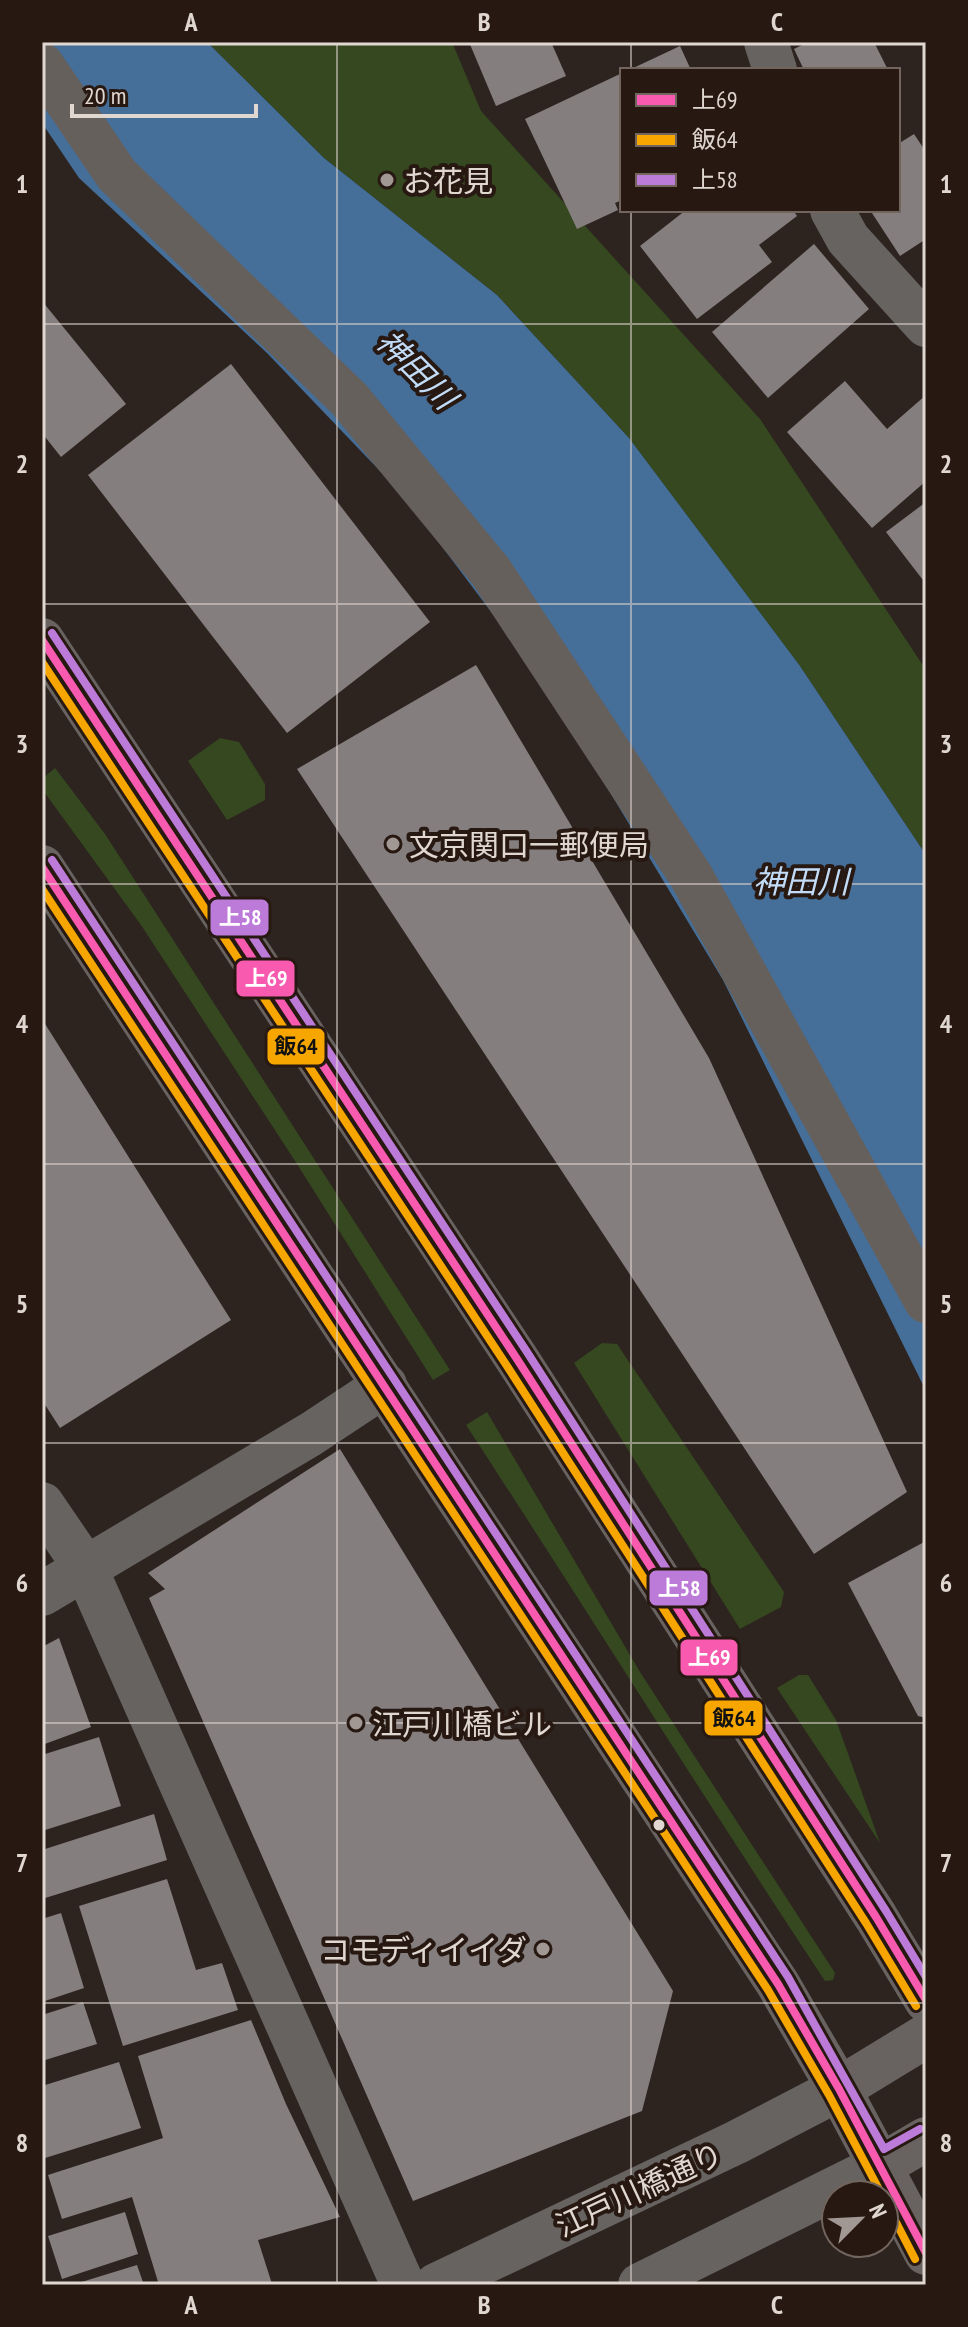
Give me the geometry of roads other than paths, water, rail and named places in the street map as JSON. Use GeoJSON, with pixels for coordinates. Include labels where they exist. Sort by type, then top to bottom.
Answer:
{"type":"FeatureCollection","features":[{"type":"Feature","properties":{"kind":"highway"},"geometry":{"type":"LineString","coordinates":[[42,65],[117,175],[349,399],[491,572],[691,876],[926,1301]]}},
{"type":"Feature","properties":{"kind":"main road"},"geometry":{"type":"LineString","coordinates":[[42,640],[525,1372],[876,1917],[926,2000]]}},
{"type":"Feature","properties":{"kind":"main road"},"geometry":{"type":"LineString","coordinates":[[42,867],[769,1970],[839,2089],[926,2253]]}},
{"type":"Feature","properties":{"kind":"main road"},"geometry":{"type":"LineString","coordinates":[[839,2089],[926,2036]]}},
{"type":"Feature","properties":{"kind":"main road"},"geometry":{"type":"LineString","coordinates":[[880,2166],[926,2139]]}},
{"type":"Feature","properties":{"kind":"street"},"geometry":{"type":"LineString","coordinates":[[766,42],[774,68]]}},
{"type":"Feature","properties":{"kind":"street"},"geometry":{"type":"LineString","coordinates":[[833,212],[848,239],[926,325]]}},
{"type":"Feature","properties":{"kind":"street"},"geometry":{"type":"LineString","coordinates":[[42,1594],[311,1434],[385,1385]]}},
{"type":"Feature","properties":{"kind":"street"},"geometry":{"type":"LineString","coordinates":[[42,1504],[85,1567],[403,2285]]}},
{"type":"Feature","properties":{"kind":"street","name":"江戸川橋通り"},"geometry":{"type":"LineString","coordinates":[[436,2285],[737,2142],[839,2089]]}},
{"type":"Feature","properties":{"kind":"street"},"geometry":{"type":"LineString","coordinates":[[640,2285],[880,2166]]}},
{"type":"Feature","properties":{"kind":"water","name":"神田川"},"geometry":{"type":"Polygon","coordinates":[[[42,42],[207,42],[324,158],[497,295],[629,438],[800,666],[926,855],[926,1391],[723,980],[543,681],[404,496],[267,353],[79,178],[42,123],[42,42]]]}},
{"type":"Feature","properties":{"kind":"place","name":"お花見"},"geometry":{"type":"Point","coordinates":[387,180]}},
{"type":"Feature","properties":{"kind":"place","name":"文京関口一郵便局"},"geometry":{"type":"Point","coordinates":[393,844]}},
{"type":"Feature","properties":{"kind":"place","name":"江戸川橋ビル"},"geometry":{"type":"Point","coordinates":[356,1723]}},
{"type":"Feature","properties":{"kind":"place","name":"コモディイイダ"},"geometry":{"type":"Point","coordinates":[543,1949]}}]}
